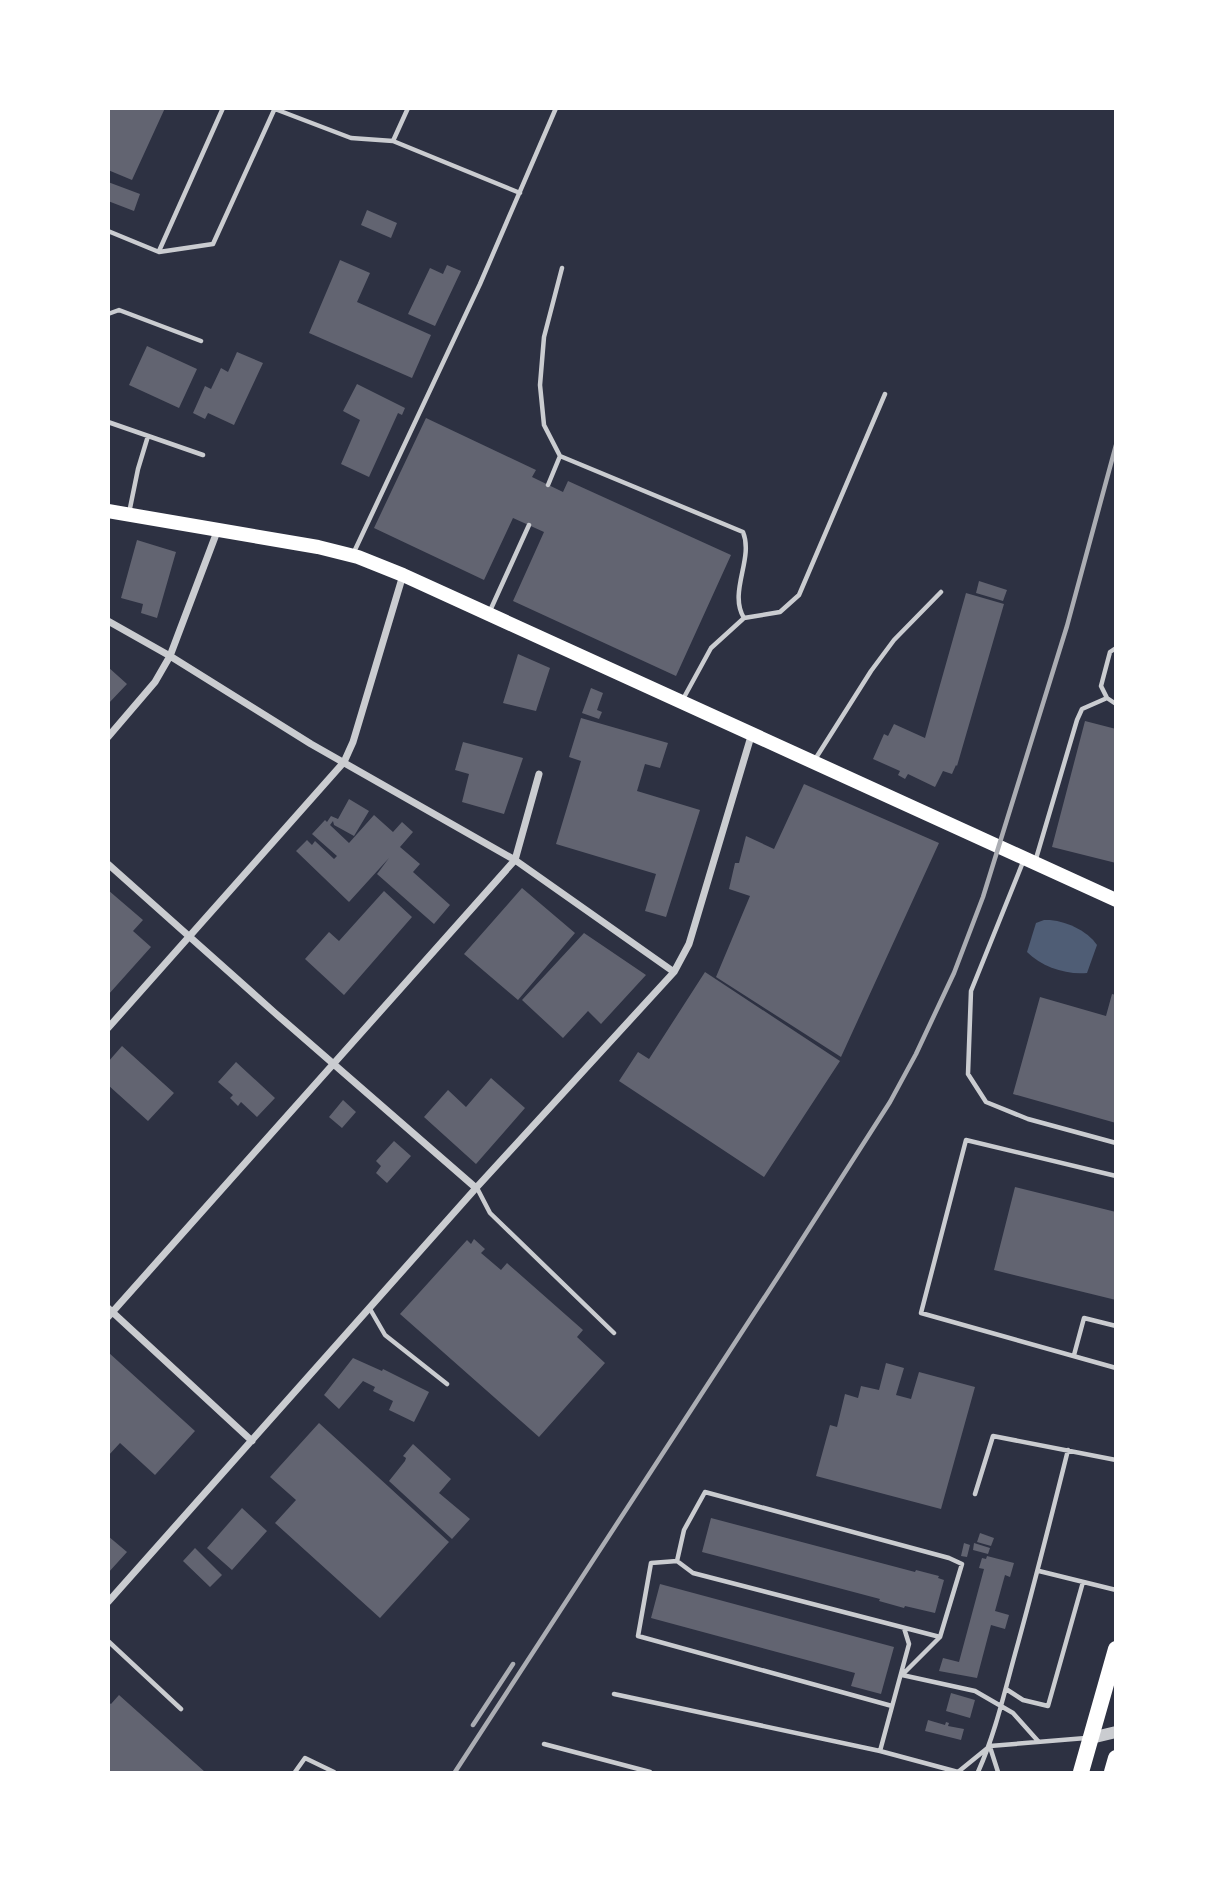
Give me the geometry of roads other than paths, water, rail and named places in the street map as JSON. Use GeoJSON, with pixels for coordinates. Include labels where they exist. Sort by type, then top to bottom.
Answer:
{"type":"FeatureCollection","features":[{"type":"Feature","properties":{"kind":"main road"},"geometry":{"type":"LineString","coordinates":[[108,511],[218,529],[352,556],[403,575],[1115,900]]}},
{"type":"Feature","properties":{"kind":"main road"},"geometry":{"type":"LineString","coordinates":[[1082,1773],[1115,1649]]}},
{"type":"Feature","properties":{"kind":"main road"},"geometry":{"type":"LineString","coordinates":[[1112,1773],[1115,1758]]}},
{"type":"Feature","properties":{"kind":"street"},"geometry":{"type":"LineString","coordinates":[[108,737],[155,682],[170,656],[218,529]]}},
{"type":"Feature","properties":{"kind":"street"},"geometry":{"type":"LineString","coordinates":[[108,1028],[344,762],[353,742],[403,575]]}},
{"type":"Feature","properties":{"kind":"street"},"geometry":{"type":"LineString","coordinates":[[108,621],[515,860],[674,972]]}},
{"type":"Feature","properties":{"kind":"street"},"geometry":{"type":"LineString","coordinates":[[108,1602],[476,1188],[674,972],[689,944],[752,733]]}},
{"type":"Feature","properties":{"kind":"street"},"geometry":{"type":"LineString","coordinates":[[252,1441],[110,1312],[515,860],[540,774]]}},
{"type":"Feature","properties":{"kind":"street"},"geometry":{"type":"LineString","coordinates":[[108,864],[476,1188]]}},
{"type":"Feature","properties":{"kind":"street"},"geometry":{"type":"LineString","coordinates":[[1091,1738],[1115,1732]]}},
{"type":"Feature","properties":{"kind":"lane"},"geometry":{"type":"LineString","coordinates":[[159,252],[223,108]]}},
{"type":"Feature","properties":{"kind":"lane"},"geometry":{"type":"LineString","coordinates":[[393,141],[408,108]]}},
{"type":"Feature","properties":{"kind":"lane"},"geometry":{"type":"LineString","coordinates":[[352,556],[480,284],[556,108]]}},
{"type":"Feature","properties":{"kind":"lane"},"geometry":{"type":"LineString","coordinates":[[108,231],[159,252],[213,244],[275,109],[351,138],[393,141],[520,193]]}},
{"type":"Feature","properties":{"kind":"lane"},"geometry":{"type":"LineString","coordinates":[[562,268],[544,337],[540,385],[544,425],[559,456],[743,532],[747,541],[738,597],[739,610],[744,618]]}},
{"type":"Feature","properties":{"kind":"lane"},"geometry":{"type":"LineString","coordinates":[[108,314],[119,310],[201,341]]}},
{"type":"Feature","properties":{"kind":"lane"},"geometry":{"type":"LineString","coordinates":[[682,702],[711,648],[744,618],[780,612],[799,595],[885,394]]}},
{"type":"Feature","properties":{"kind":"lane"},"geometry":{"type":"LineString","coordinates":[[108,422],[203,455]]}},
{"type":"Feature","properties":{"kind":"lane"},"geometry":{"type":"LineString","coordinates":[[129,514],[148,436]]}},
{"type":"Feature","properties":{"kind":"lane"},"geometry":{"type":"LineString","coordinates":[[548,485],[559,456]]}},
{"type":"Feature","properties":{"kind":"lane"},"geometry":{"type":"LineString","coordinates":[[488,614],[528,525]]}},
{"type":"Feature","properties":{"kind":"lane"},"geometry":{"type":"LineString","coordinates":[[814,762],[871,671],[894,640],[941,592]]}},
{"type":"Feature","properties":{"kind":"lane"},"geometry":{"type":"LineString","coordinates":[[1115,648],[1110,652],[1101,685],[1107,698],[1115,704]]}},
{"type":"Feature","properties":{"kind":"lane"},"geometry":{"type":"LineString","coordinates":[[1107,698],[1082,709],[1030,861],[971,991],[968,1074],[986,1102],[1028,1119],[1115,1143]]}},
{"type":"Feature","properties":{"kind":"lane"},"geometry":{"type":"LineString","coordinates":[[1115,1176],[966,1140],[921,1313],[1115,1368]]}},
{"type":"Feature","properties":{"kind":"lane"},"geometry":{"type":"LineString","coordinates":[[476,1188],[490,1213],[614,1333]]}},
{"type":"Feature","properties":{"kind":"lane"},"geometry":{"type":"LineString","coordinates":[[370,1308],[385,1335],[447,1384]]}},
{"type":"Feature","properties":{"kind":"lane"},"geometry":{"type":"LineString","coordinates":[[1074,1355],[1084,1318],[1115,1326]]}},
{"type":"Feature","properties":{"kind":"lane"},"geometry":{"type":"LineString","coordinates":[[975,1494],[993,1436],[1115,1460]]}},
{"type":"Feature","properties":{"kind":"lane"},"geometry":{"type":"LineString","coordinates":[[978,1773],[990,1746],[1002,1704],[1068,1450]]}},
{"type":"Feature","properties":{"kind":"lane"},"geometry":{"type":"LineString","coordinates":[[677,1561],[684,1530],[705,1492],[950,1558],[962,1564],[940,1637],[902,1675]]}},
{"type":"Feature","properties":{"kind":"lane"},"geometry":{"type":"LineString","coordinates":[[892,1706],[638,1636],[652,1563],[677,1561],[693,1573],[940,1637]]}},
{"type":"Feature","properties":{"kind":"lane"},"geometry":{"type":"LineString","coordinates":[[1038,1571],[1115,1590]]}},
{"type":"Feature","properties":{"kind":"lane"},"geometry":{"type":"LineString","coordinates":[[1006,1689],[1023,1700],[1048,1706],[1083,1582]]}},
{"type":"Feature","properties":{"kind":"lane"},"geometry":{"type":"LineString","coordinates":[[880,1751],[909,1644],[904,1628]]}},
{"type":"Feature","properties":{"kind":"lane"},"geometry":{"type":"LineString","coordinates":[[108,1641],[181,1709]]}},
{"type":"Feature","properties":{"kind":"lane"},"geometry":{"type":"LineString","coordinates":[[902,1675],[975,1691],[1002,1704],[1039,1742]]}},
{"type":"Feature","properties":{"kind":"lane"},"geometry":{"type":"LineString","coordinates":[[614,1693],[880,1751],[958,1773],[990,1746],[1091,1738]]}},
{"type":"Feature","properties":{"kind":"lane"},"geometry":{"type":"LineString","coordinates":[[544,1744],[650,1773]]}},
{"type":"Feature","properties":{"kind":"lane"},"geometry":{"type":"LineString","coordinates":[[990,1746],[998,1773]]}},
{"type":"Feature","properties":{"kind":"lane"},"geometry":{"type":"LineString","coordinates":[[295,1773],[305,1758],[334,1773]]}},
{"type":"Feature","properties":{"kind":"water"},"geometry":{"type":"Polygon","coordinates":[[[1044,920],[1081,930],[1093,940],[1097,945],[1087,973],[1055,969],[1027,952],[1036,923],[1044,920]]]}},
{"type":"Feature","properties":{"kind":"railway"},"geometry":{"type":"LineString","coordinates":[[455,1772],[785,1266],[890,1102],[916,1054],[954,973],[983,897],[1067,626],[1116,445]]}},
{"type":"Feature","properties":{"kind":"railway"},"geometry":{"type":"LineString","coordinates":[[473,1725],[513,1664]]}}]}
